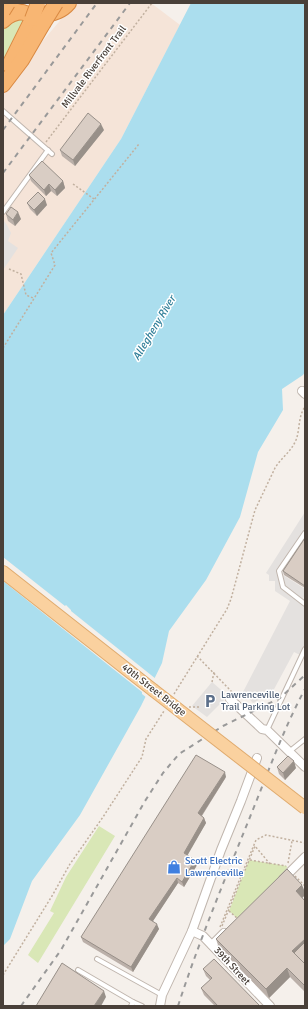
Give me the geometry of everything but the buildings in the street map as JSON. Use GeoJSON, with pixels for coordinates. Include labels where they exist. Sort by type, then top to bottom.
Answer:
{"type":"FeatureCollection","features":[{"type":"Feature","properties":{"kind":"highway"},"geometry":{"type":"LineString","coordinates":[[3,11],[8,3]]}},
{"type":"Feature","properties":{"kind":"highway"},"geometry":{"type":"LineString","coordinates":[[3,86],[22,60],[38,3]]}},
{"type":"Feature","properties":{"kind":"highway"},"geometry":{"type":"LineString","coordinates":[[3,76],[33,18],[56,3]]}},
{"type":"Feature","properties":{"kind":"highway"},"geometry":{"type":"LineString","coordinates":[[3,21],[13,14],[33,18],[55,13],[69,3]]}},
{"type":"Feature","properties":{"kind":"highway"},"geometry":{"type":"LineString","coordinates":[[3,7],[33,18]]}},
{"type":"Feature","properties":{"kind":"main road","name":"40th Street Bridge"},"geometry":{"type":"LineString","coordinates":[[3,572],[305,808]]}},
{"type":"Feature","properties":{"kind":"street"},"geometry":{"type":"LineString","coordinates":[[232,696],[262,728],[267,730],[305,767]]}},
{"type":"Feature","properties":{"kind":"street"},"geometry":{"type":"LineString","coordinates":[[160,1006],[162,995],[192,931],[221,850],[257,758]]}},
{"type":"Feature","properties":{"kind":"street"},"geometry":{"type":"LineString","coordinates":[[279,882],[305,858]]}},
{"type":"Feature","properties":{"kind":"street"},"geometry":{"type":"LineString","coordinates":[[212,944],[224,930]]}},
{"type":"Feature","properties":{"kind":"street","name":"39th Street"},"geometry":{"type":"LineString","coordinates":[[192,931],[203,936],[212,944],[270,1006]]}},
{"type":"Feature","properties":{"kind":"lane"},"geometry":{"type":"LineString","coordinates":[[3,111],[52,154]]}},
{"type":"Feature","properties":{"kind":"lane"},"geometry":{"type":"LineString","coordinates":[[3,212],[48,150]]}},
{"type":"Feature","properties":{"kind":"lane"},"geometry":{"type":"LineString","coordinates":[[305,533],[279,571],[283,587],[305,604]]}},
{"type":"Feature","properties":{"kind":"lane"},"geometry":{"type":"LineString","coordinates":[[267,730],[305,650]]}},
{"type":"Feature","properties":{"kind":"lane"},"geometry":{"type":"LineString","coordinates":[[290,751],[305,739]]}},
{"type":"Feature","properties":{"kind":"lane"},"geometry":{"type":"LineString","coordinates":[[97,959],[162,995]]}},
{"type":"Feature","properties":{"kind":"lane"},"geometry":{"type":"LineString","coordinates":[[78,970],[132,1004],[142,1006]]}},
{"type":"Feature","properties":{"kind":"path","name":"Millvale Riverfront Trail"},"geometry":{"type":"LineString","coordinates":[[48,140],[152,3]]}},
{"type":"Feature","properties":{"kind":"path"},"geometry":{"type":"LineString","coordinates":[[3,348],[55,265],[52,253],[139,144]]}},
{"type":"Feature","properties":{"kind":"path"},"geometry":{"type":"LineString","coordinates":[[73,184],[94,199]]}},
{"type":"Feature","properties":{"kind":"path"},"geometry":{"type":"LineString","coordinates":[[8,269],[21,274],[26,295],[33,298]]}},
{"type":"Feature","properties":{"kind":"path"},"geometry":{"type":"LineString","coordinates":[[198,656],[214,672],[232,696]]}},
{"type":"Feature","properties":{"kind":"path"},"geometry":{"type":"LineString","coordinates":[[212,682],[214,672]]}},
{"type":"Feature","properties":{"kind":"path"},"geometry":{"type":"LineString","coordinates":[[219,931],[256,840],[266,835],[305,843]]}},
{"type":"Feature","properties":{"kind":"path"},"geometry":{"type":"LineString","coordinates":[[249,860],[287,866],[292,841]]}},
{"type":"Feature","properties":{"kind":"path"},"geometry":{"type":"LineString","coordinates":[[224,930],[228,911],[255,846],[270,864]]}},
{"type":"Feature","properties":{"kind":"path"},"geometry":{"type":"LineString","coordinates":[[293,874],[305,886]]}},
{"type":"Feature","properties":{"kind":"path"},"geometry":{"type":"LineString","coordinates":[[228,911],[237,918]]}},
{"type":"Feature","properties":{"kind":"shaded area"},"geometry":{"type":"Polygon","coordinates":[[[75,3],[151,3],[180,25],[121,139],[3,315],[3,94],[30,56],[75,3]]]}},
{"type":"Feature","properties":{"kind":"shaded area"},"geometry":{"type":"Polygon","coordinates":[[[4,221],[11,233],[8,241],[18,248],[3,270],[4,221]]]}},
{"type":"Feature","properties":{"kind":"shaded area"},"geometry":{"type":"Polygon","coordinates":[[[305,512],[305,541],[283,575],[305,589],[305,596],[303,598],[305,600],[305,655],[302,656],[294,652],[272,693],[253,703],[243,692],[290,601],[275,591],[275,581],[269,581],[269,575],[266,573],[305,512]]]}},
{"type":"Feature","properties":{"kind":"shaded area","name":"Lawrenceville Trail Parking Lot"},"geometry":{"type":"Polygon","coordinates":[[[212,682],[228,696],[207,717],[192,706],[212,682]]]}},
{"type":"Feature","properties":{"kind":"green space"},"geometry":{"type":"Polygon","coordinates":[[[25,17],[3,65],[3,29],[5,25],[25,17]]]}},
{"type":"Feature","properties":{"kind":"green space"},"geometry":{"type":"Polygon","coordinates":[[[99,826],[115,836],[38,963],[28,955],[54,913],[50,911],[66,877],[99,826]]]}},
{"type":"Feature","properties":{"kind":"green space"},"geometry":{"type":"Polygon","coordinates":[[[249,860],[287,866],[286,873],[237,918],[229,911],[249,860]]]}},
{"type":"Feature","properties":{"kind":"water","name":"Allegheny River"},"geometry":{"type":"Polygon","coordinates":[[[191,3],[305,3],[305,372],[303,375],[282,389],[283,410],[258,452],[240,517],[206,580],[169,631],[162,663],[141,706],[80,815],[32,881],[10,939],[3,946],[3,315],[121,139],[191,3]]]}},
{"type":"Feature","properties":{"kind":"pier"},"geometry":{"type":"Polygon","coordinates":[[[3,557],[65,606],[66,605],[71,611],[156,679],[147,698],[142,694],[142,692],[3,581],[3,557]]]}},
{"type":"Feature","properties":{"kind":"railway"},"geometry":{"type":"LineString","coordinates":[[3,130],[97,3]]}},
{"type":"Feature","properties":{"kind":"railway"},"geometry":{"type":"LineString","coordinates":[[3,173],[130,3]]}},
{"type":"Feature","properties":{"kind":"railway"},"geometry":{"type":"LineString","coordinates":[[21,1006],[61,950],[145,801],[163,773],[179,754],[223,726],[280,698],[305,675]]}},
{"type":"Feature","properties":{"kind":"railway"},"geometry":{"type":"LineString","coordinates":[[178,1006],[205,930],[272,762],[291,717],[305,689]]}},
{"type":"Feature","properties":{"kind":"place","name":"Lawrenceville Trail Parking Lot"},"geometry":{"type":"Point","coordinates":[210,701]}},
{"type":"Feature","properties":{"kind":"place","name":"Scott Electric Lawrenceville"},"geometry":{"type":"Point","coordinates":[174,867]}}]}
